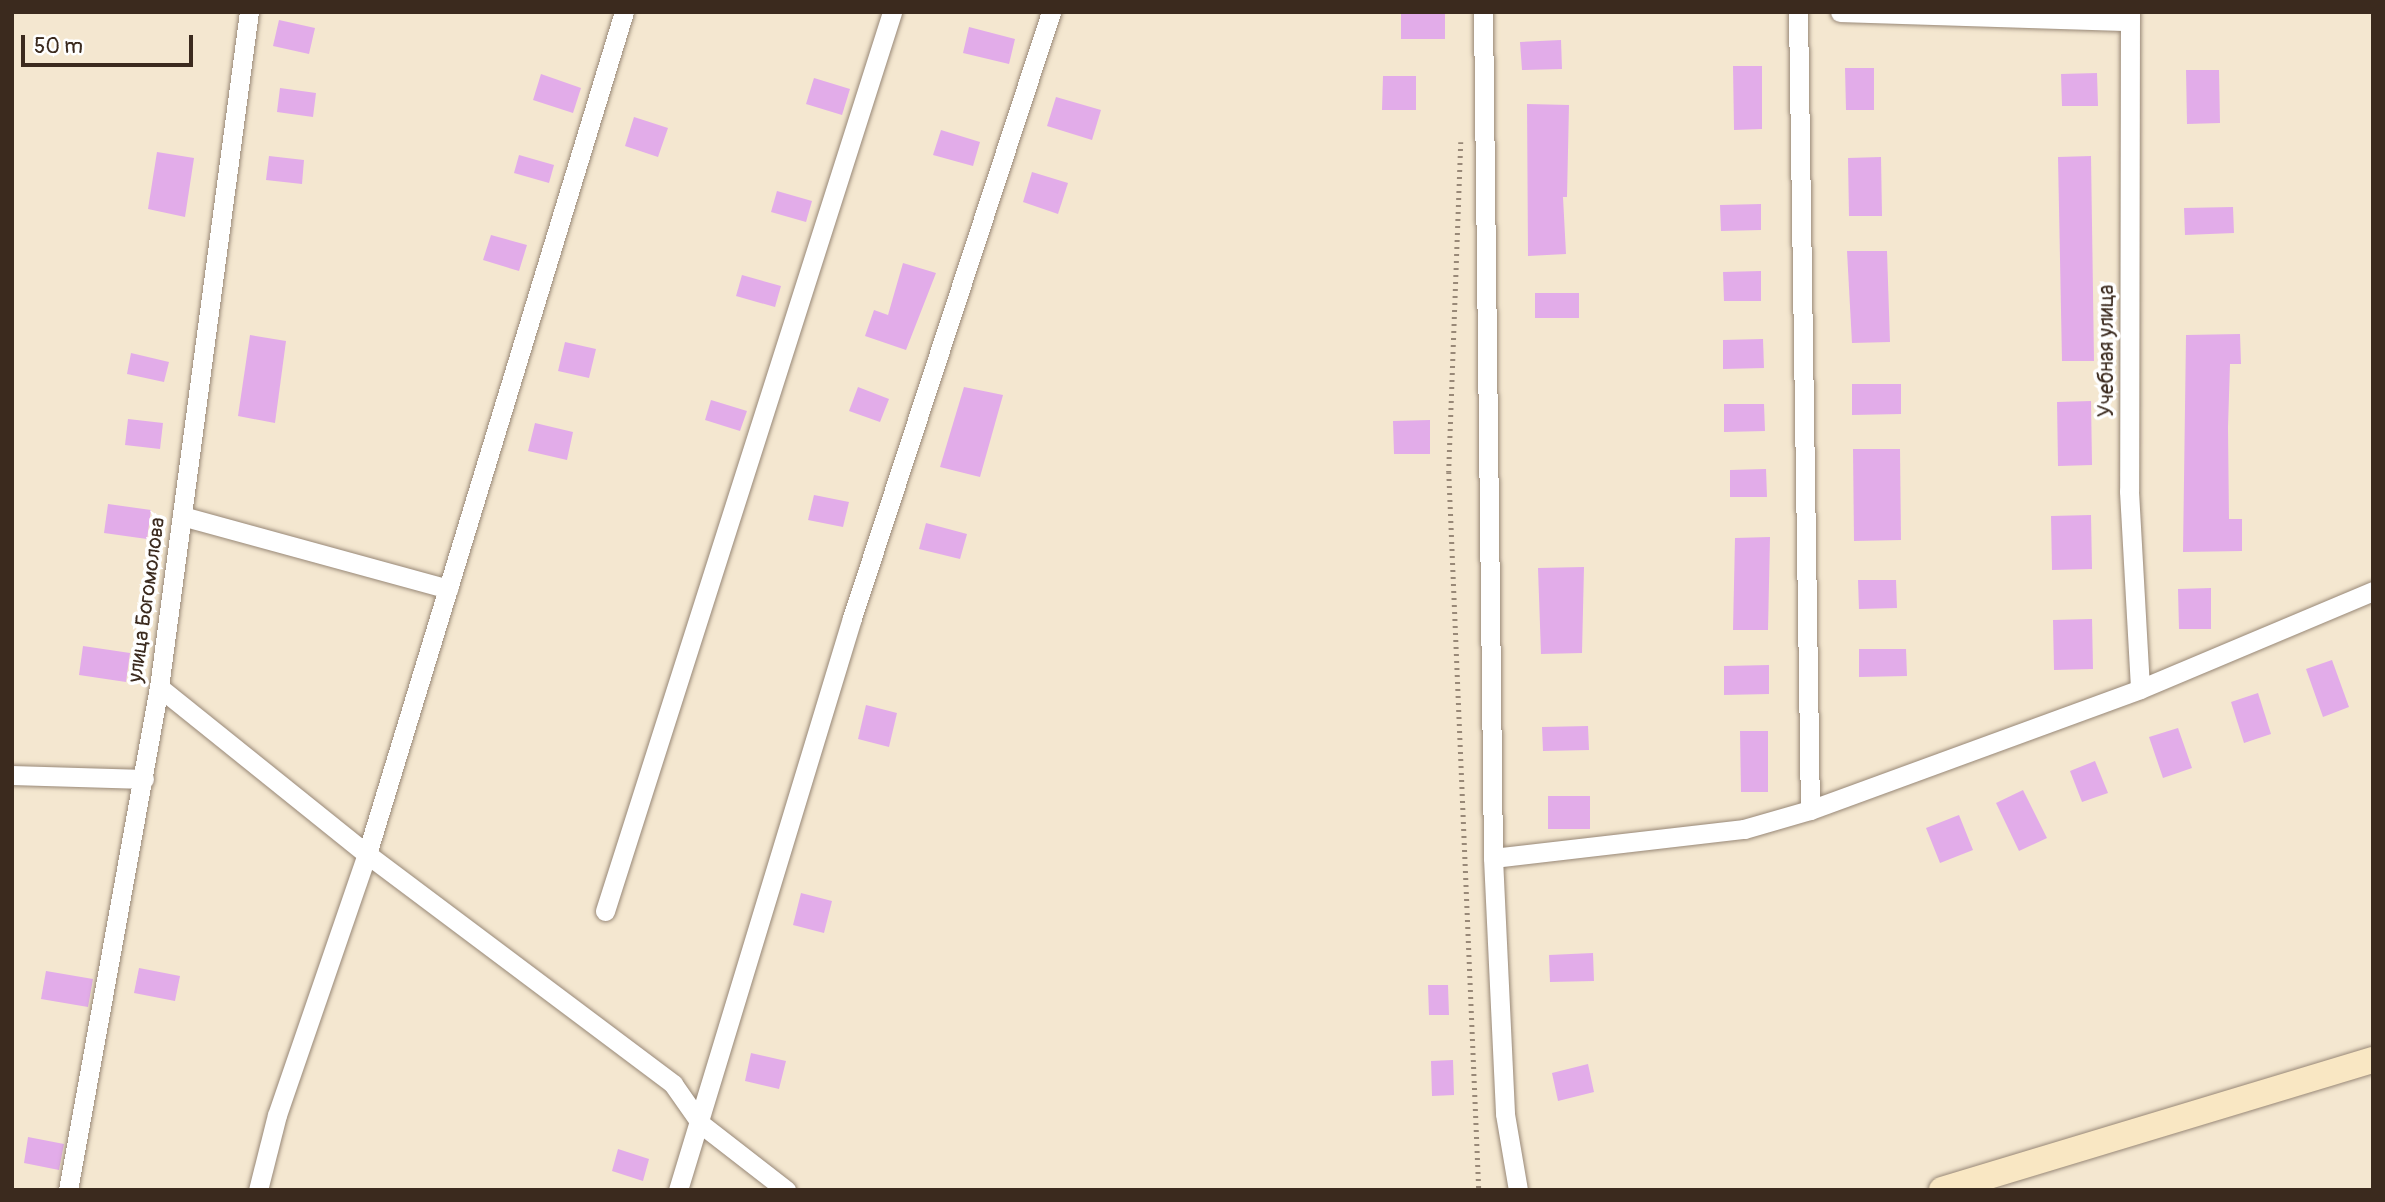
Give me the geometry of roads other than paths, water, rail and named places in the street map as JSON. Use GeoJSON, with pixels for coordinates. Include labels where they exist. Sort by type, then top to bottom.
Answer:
{"type":"FeatureCollection","features":[{"type":"Feature","properties":{"kind":"street","name":"улица Богомолова"},"geometry":{"type":"LineString","coordinates":[[68,1190],[159,687],[249,12]]}},
{"type":"Feature","properties":{"kind":"street"},"geometry":{"type":"LineString","coordinates":[[258,1190],[277,1115],[367,854],[624,12]]}},
{"type":"Feature","properties":{"kind":"street"},"geometry":{"type":"LineString","coordinates":[[605,911],[892,12]]}},
{"type":"Feature","properties":{"kind":"street"},"geometry":{"type":"LineString","coordinates":[[678,1190],[701,1124],[852,618],[1051,12]]}},
{"type":"Feature","properties":{"kind":"street"},"geometry":{"type":"LineString","coordinates":[[1483,12],[1493,858],[1505,1114],[1518,1190]]}},
{"type":"Feature","properties":{"kind":"street"},"geometry":{"type":"LineString","coordinates":[[1798,12],[1810,810]]}},
{"type":"Feature","properties":{"kind":"street"},"geometry":{"type":"LineString","coordinates":[[1840,12],[2130,17]]}},
{"type":"Feature","properties":{"kind":"street","name":"Учебная улица"},"geometry":{"type":"LineString","coordinates":[[2130,17],[2129,491],[2140,689]]}},
{"type":"Feature","properties":{"kind":"street"},"geometry":{"type":"LineString","coordinates":[[182,516],[448,589]]}},
{"type":"Feature","properties":{"kind":"street"},"geometry":{"type":"LineString","coordinates":[[1493,858],[1744,829],[1810,810],[2140,689],[2373,591]]}},
{"type":"Feature","properties":{"kind":"street"},"geometry":{"type":"LineString","coordinates":[[159,687],[367,854],[673,1084],[701,1124],[786,1190]]}},
{"type":"Feature","properties":{"kind":"street"},"geometry":{"type":"LineString","coordinates":[[12,775],[144,779]]}},
{"type":"Feature","properties":{"kind":"street"},"geometry":{"type":"LineString","coordinates":[[1942,1190],[2373,1060]]}}]}
